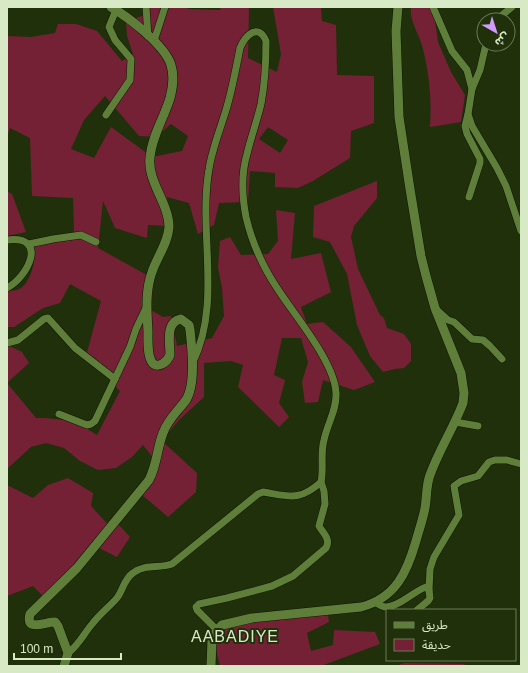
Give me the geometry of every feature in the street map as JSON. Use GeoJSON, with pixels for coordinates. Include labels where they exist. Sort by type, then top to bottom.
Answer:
{"type":"FeatureCollection","features":[{"type":"Feature","properties":{"kind":"street"},"geometry":{"type":"LineString","coordinates":[[146,7],[151,38]]}},
{"type":"Feature","properties":{"kind":"street"},"geometry":{"type":"LineString","coordinates":[[151,38],[165,7]]}},
{"type":"Feature","properties":{"kind":"street"},"geometry":{"type":"LineString","coordinates":[[211,666],[212,640],[217,630],[228,622],[252,618],[361,607],[375,602],[394,589],[401,579],[411,558],[422,519],[430,477],[463,403],[464,383],[435,308],[421,256],[399,117],[396,31],[398,7]]}},
{"type":"Feature","properties":{"kind":"street"},"geometry":{"type":"LineString","coordinates":[[433,7],[452,50],[467,70],[472,89]]}},
{"type":"Feature","properties":{"kind":"street"},"geometry":{"type":"LineString","coordinates":[[68,653],[57,623],[51,622],[38,626],[32,623],[29,617],[34,609],[77,568],[149,480],[154,470],[160,440],[167,424],[189,393],[193,362],[189,325],[181,319],[176,320],[170,329],[170,355],[168,359],[159,365],[156,365],[153,363],[149,354],[146,308],[151,276],[167,239],[169,228],[163,203],[151,172],[149,160],[152,144],[170,98],[172,89],[171,64],[168,58],[151,38],[113,9],[109,27],[115,40],[131,60],[130,80],[106,115]]}},
{"type":"Feature","properties":{"kind":"street"},"geometry":{"type":"LineString","coordinates":[[193,362],[199,349],[206,319],[206,190],[209,168],[231,91],[240,48],[247,36],[253,32],[260,32],[264,35],[266,41],[266,77],[261,104],[246,154],[243,175],[243,198],[251,233],[264,266],[278,290],[324,358],[335,382],[337,394],[335,408],[322,447],[321,482],[324,491],[325,504],[319,526],[328,540],[328,544],[326,548],[293,576],[272,586],[198,604],[196,607],[197,610],[217,630]]}},
{"type":"Feature","properties":{"kind":"street"},"geometry":{"type":"LineString","coordinates":[[469,197],[480,159],[467,134],[465,126],[472,89],[480,70],[484,52]]}},
{"type":"Feature","properties":{"kind":"street"},"geometry":{"type":"LineString","coordinates":[[468,114],[472,126],[506,186],[521,231]]}},
{"type":"Feature","properties":{"kind":"street"},"geometry":{"type":"LineString","coordinates":[[29,244],[82,235],[96,242]]}},
{"type":"Feature","properties":{"kind":"street"},"geometry":{"type":"LineString","coordinates":[[7,240],[22,240],[29,244],[32,250],[31,257],[21,277],[7,288]]}},
{"type":"Feature","properties":{"kind":"street"},"geometry":{"type":"LineString","coordinates":[[59,414],[87,425],[95,421],[130,347],[136,329],[146,308]]}},
{"type":"Feature","properties":{"kind":"street"},"geometry":{"type":"LineString","coordinates":[[435,308],[448,320],[454,322],[472,339],[483,340],[502,359]]}},
{"type":"Feature","properties":{"kind":"street"},"geometry":{"type":"LineString","coordinates":[[7,342],[18,340],[44,319],[48,318],[75,348],[115,379]]}},
{"type":"Feature","properties":{"kind":"street"},"geometry":{"type":"LineString","coordinates":[[455,422],[478,426]]}},
{"type":"Feature","properties":{"kind":"street"},"geometry":{"type":"LineString","coordinates":[[418,609],[430,598],[430,569],[434,557],[459,515],[454,486],[461,481],[478,476],[489,462],[495,460],[507,460],[521,464]]}},
{"type":"Feature","properties":{"kind":"street"},"geometry":{"type":"LineString","coordinates":[[64,666],[68,653],[76,647],[92,623],[116,598],[124,583],[134,572],[150,566],[172,564],[258,494],[263,492],[280,496],[294,496],[306,493],[321,482]]}},
{"type":"Feature","properties":{"kind":"street"},"geometry":{"type":"LineString","coordinates":[[375,602],[387,607],[410,597],[418,590],[426,588],[429,590]]}},
{"type":"Feature","properties":{"kind":"street"},"geometry":{"type":"LineString","coordinates":[[211,654],[216,666]]}},
{"type":"Feature","properties":{"kind":"green space"},"geometry":{"type":"Polygon","coordinates":[[[145,7],[185,7],[189,9],[220,10],[221,7],[249,7],[248,58],[277,72],[281,54],[273,7],[321,7],[322,21],[336,25],[337,75],[374,76],[374,123],[351,131],[350,158],[313,181],[298,188],[275,187],[275,173],[250,171],[248,202],[219,203],[214,225],[198,234],[189,203],[167,197],[170,226],[148,225],[147,238],[115,228],[103,201],[98,248],[154,279],[151,310],[163,317],[171,316],[177,346],[212,338],[224,316],[222,288],[218,267],[220,241],[230,237],[241,255],[268,254],[278,241],[276,210],[295,213],[291,259],[321,253],[331,292],[301,307],[307,324],[323,322],[351,347],[375,382],[354,390],[323,380],[318,402],[305,403],[302,382],[308,362],[301,338],[282,338],[274,375],[285,380],[279,403],[289,417],[279,427],[238,387],[243,365],[231,361],[204,363],[204,397],[178,421],[162,441],[197,473],[196,492],[168,517],[141,494],[157,463],[143,445],[132,457],[116,468],[98,470],[80,461],[64,448],[46,443],[31,447],[7,469],[7,383],[36,418],[74,421],[97,435],[120,391],[86,356],[101,301],[70,284],[60,303],[43,308],[14,327],[7,327],[7,291],[17,290],[27,282],[34,262],[34,242],[74,232],[73,198],[32,196],[30,138],[10,128],[7,137],[7,36],[31,37],[55,33],[58,24],[76,24],[97,31],[122,61],[133,54],[127,36],[126,22],[149,13],[145,7]],[[105,96],[84,120],[71,149],[94,158],[111,127],[152,157],[182,151],[188,136],[171,124],[156,137],[139,136],[105,96]],[[268,127],[259,139],[280,153],[288,140],[268,127]]]}},
{"type":"Feature","properties":{"kind":"green space"},"geometry":{"type":"Polygon","coordinates":[[[411,7],[433,7],[438,42],[451,72],[465,95],[461,122],[430,127],[431,106],[428,75],[422,45],[411,17],[411,7]]]}},
{"type":"Feature","properties":{"kind":"green space"},"geometry":{"type":"Polygon","coordinates":[[[377,181],[377,198],[354,226],[351,237],[358,269],[380,315],[384,318],[387,328],[404,334],[411,344],[411,361],[404,368],[383,372],[370,356],[357,325],[347,274],[330,242],[313,237],[314,206],[377,181]]]}},
{"type":"Feature","properties":{"kind":"green space"},"geometry":{"type":"Polygon","coordinates":[[[7,191],[12,194],[26,232],[7,236],[7,191]]]}},
{"type":"Feature","properties":{"kind":"green space"},"geometry":{"type":"Polygon","coordinates":[[[7,345],[22,352],[29,363],[7,383],[7,345]]]}},
{"type":"Feature","properties":{"kind":"green space"},"geometry":{"type":"Polygon","coordinates":[[[68,478],[93,493],[91,506],[112,529],[118,524],[130,537],[117,557],[95,546],[47,600],[33,586],[7,596],[7,485],[33,498],[48,485],[68,478]]]}},
{"type":"Feature","properties":{"kind":"green space"},"geometry":{"type":"Polygon","coordinates":[[[327,610],[329,622],[307,633],[311,651],[333,645],[334,630],[375,632],[380,644],[321,666],[220,666],[215,643],[218,634],[224,626],[327,610]]]}},
{"type":"Feature","properties":{"kind":"green space"},"geometry":{"type":"Polygon","coordinates":[[[404,663],[462,664],[472,666],[396,666],[404,663]]]}},
{"type":"Feature","properties":{"kind":"district","name":"AABADIYE"},"geometry":{"type":"Point","coordinates":[235,636]}}]}
